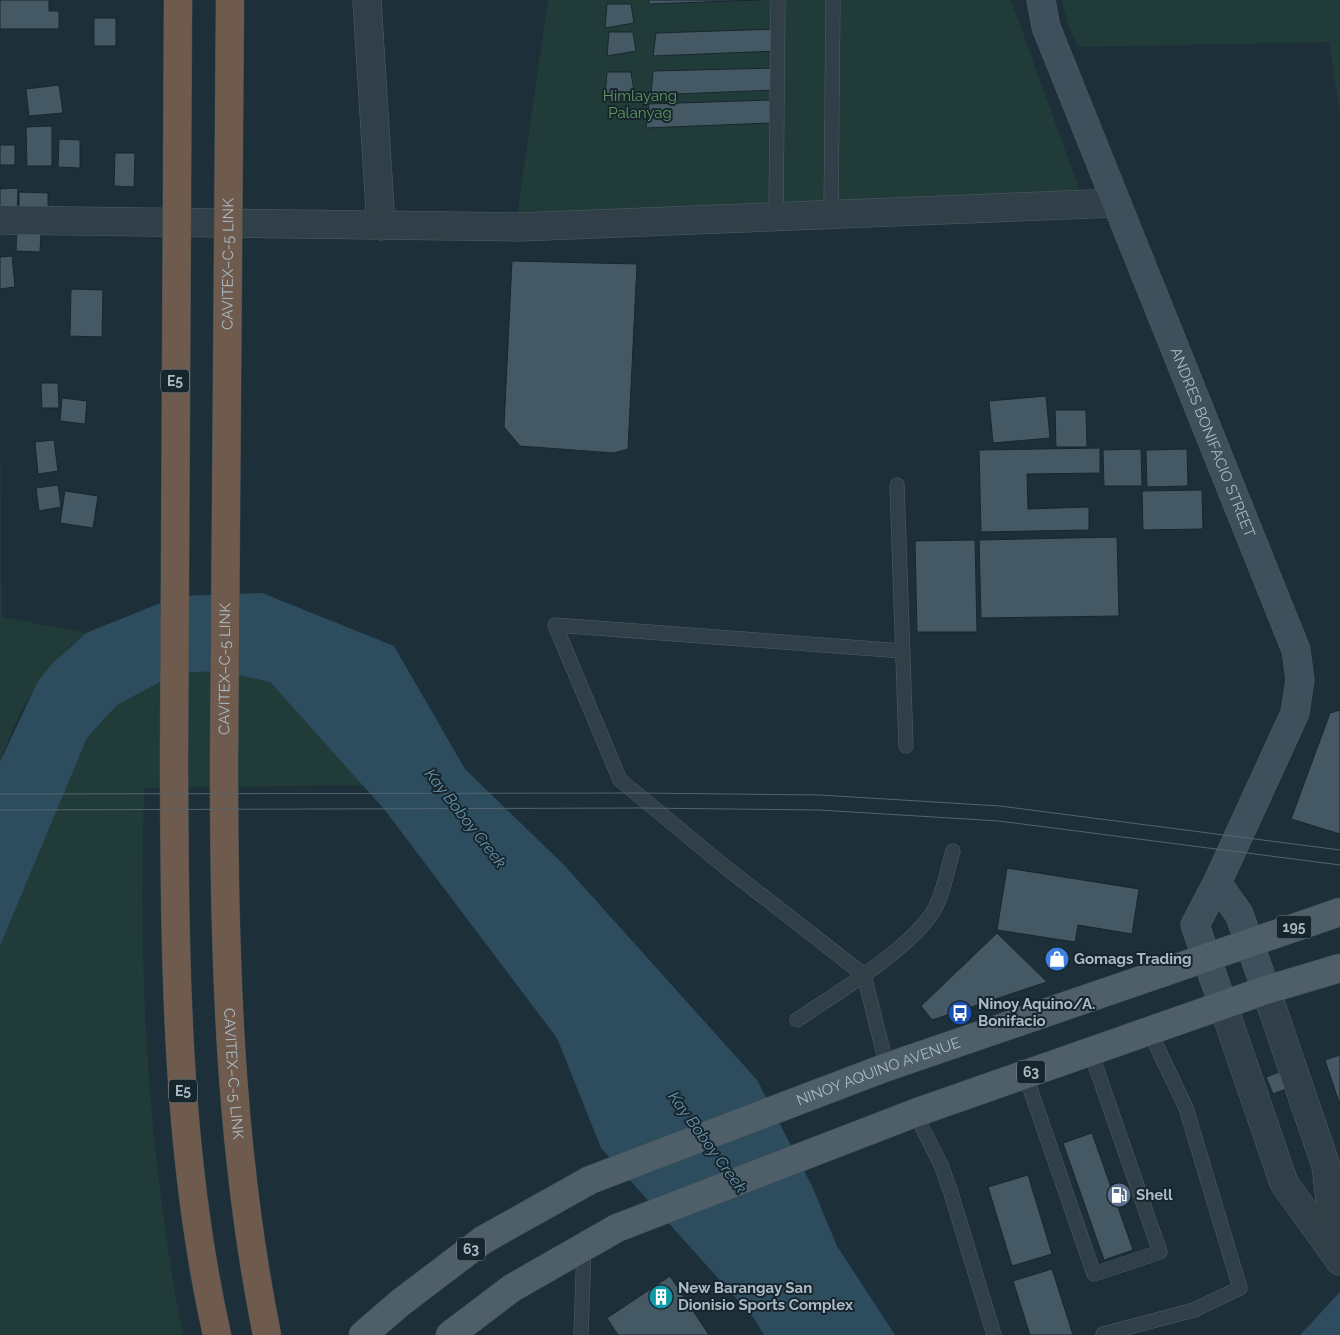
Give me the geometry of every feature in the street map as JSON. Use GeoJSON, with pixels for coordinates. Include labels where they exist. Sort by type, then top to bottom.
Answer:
{"type":"FeatureCollection","features":[{"type":"Feature","properties":{"kind":"highway","name":"E5"},"geometry":{"type":"LineString","coordinates":[[178,0],[174,723],[177,938],[189,1165],[202,1261],[217,1335]]}},
{"type":"Feature","properties":{"kind":"highway","name":"CAVITEX–C-5 LINK"},"geometry":{"type":"LineString","coordinates":[[230,0],[224,763],[226,936],[231,1054],[240,1165],[255,1278],[267,1335]]}},
{"type":"Feature","properties":{"kind":"main road","name":"NINOY AQUINO AVENUE"},"geometry":{"type":"LineString","coordinates":[[363,1335],[400,1303],[483,1240],[590,1180],[887,1067],[1340,912]]}},
{"type":"Feature","properties":{"kind":"main road"},"geometry":{"type":"LineString","coordinates":[[1223,1005],[1340,968]]}},
{"type":"Feature","properties":{"kind":"main road","name":"63"},"geometry":{"type":"LineString","coordinates":[[450,1335],[512,1288],[617,1228],[915,1112],[1223,1005]]}},
{"type":"Feature","properties":{"kind":"street"},"geometry":{"type":"LineString","coordinates":[[367,0],[381,226]]}},
{"type":"Feature","properties":{"kind":"street","name":"ANDRES BONIFACIO STREET"},"geometry":{"type":"LineString","coordinates":[[1041,0],[1046,27],[1296,650],[1300,680],[1295,713],[1217,883],[1195,924],[1223,1005]]}},
{"type":"Feature","properties":{"kind":"street"},"geometry":{"type":"LineString","coordinates":[[0,220],[520,228],[1116,204]]}},
{"type":"Feature","properties":{"kind":"street"},"geometry":{"type":"LineString","coordinates":[[1217,883],[1239,914],[1326,1166],[1338,1258]]}},
{"type":"Feature","properties":{"kind":"street"},"geometry":{"type":"LineString","coordinates":[[1223,1005],[1284,1183],[1338,1258]]}},
{"type":"Feature","properties":{"kind":"lane"},"geometry":{"type":"LineString","coordinates":[[776,217],[778,0]]}},
{"type":"Feature","properties":{"kind":"lane"},"geometry":{"type":"LineString","coordinates":[[831,215],[833,0]]}},
{"type":"Feature","properties":{"kind":"lane"},"geometry":{"type":"LineString","coordinates":[[897,485],[906,746]]}},
{"type":"Feature","properties":{"kind":"lane"},"geometry":{"type":"LineString","coordinates":[[887,1067],[864,975],[724,866],[620,780],[555,625],[903,651]]}},
{"type":"Feature","properties":{"kind":"lane"},"geometry":{"type":"LineString","coordinates":[[797,1020],[864,975],[903,944],[930,916],[935,909],[953,851]]}},
{"type":"Feature","properties":{"kind":"lane"},"geometry":{"type":"LineString","coordinates":[[1103,1334],[1194,1310],[1240,1288],[1186,1108],[1149,1030]]}},
{"type":"Feature","properties":{"kind":"lane"},"geometry":{"type":"LineString","coordinates":[[1025,1074],[1094,1274],[1160,1252],[1090,1050]]}},
{"type":"Feature","properties":{"kind":"lane"},"geometry":{"type":"LineString","coordinates":[[915,1112],[942,1165],[952,1193],[994,1335]]}},
{"type":"Feature","properties":{"kind":"lane"},"geometry":{"type":"LineString","coordinates":[[581,1335],[584,1247]]}},
{"type":"Feature","properties":{"kind":"green space","name":"Himlayang Palanyag"},"geometry":{"type":"Polygon","coordinates":[[[548,0],[1011,0],[1080,191],[517,215],[548,0]]]}},
{"type":"Feature","properties":{"kind":"green space"},"geometry":{"type":"Polygon","coordinates":[[[1062,0],[1340,0],[1340,116],[1329,42],[1078,47],[1068,25],[1062,0]]]}},
{"type":"Feature","properties":{"kind":"green space"},"geometry":{"type":"Polygon","coordinates":[[[0,392],[2,617],[86,633],[57,660],[33,691],[15,725],[0,762],[0,392]]]}},
{"type":"Feature","properties":{"kind":"green space"},"geometry":{"type":"Polygon","coordinates":[[[219,671],[270,682],[364,785],[144,788],[143,943],[150,1091],[166,1238],[183,1335],[0,1335],[0,946],[87,738],[117,705],[177,673],[219,671]]]}},
{"type":"Feature","properties":{"kind":"water","name":"Kay Boboy Creek"},"geometry":{"type":"Polygon","coordinates":[[[262,593],[394,646],[465,769],[564,865],[757,1080],[812,1186],[837,1246],[895,1335],[764,1335],[753,1317],[601,1148],[557,1038],[384,809],[270,682],[219,671],[177,673],[117,705],[87,738],[0,946],[0,762],[38,681],[52,664],[86,633],[178,596],[262,593]]]}},
{"type":"Feature","properties":{"kind":"water"},"geometry":{"type":"Polygon","coordinates":[[[1340,1292],[1340,1335],[1300,1335],[1340,1292]]]}},
{"type":"Feature","properties":{"kind":"building"},"geometry":{"type":"Polygon","coordinates":[[[0,0],[49,0],[49,11],[59,11],[59,29],[0,29],[0,0]]]}},
{"type":"Feature","properties":{"kind":"building"},"geometry":{"type":"Polygon","coordinates":[[[649,0],[759,0],[649,4],[649,0]]]}},
{"type":"Feature","properties":{"kind":"building"},"geometry":{"type":"Polygon","coordinates":[[[607,4],[631,4],[634,23],[605,28],[607,4]]]}},
{"type":"Feature","properties":{"kind":"building"},"geometry":{"type":"Polygon","coordinates":[[[94,18],[116,18],[116,46],[94,46],[94,18]]]}},
{"type":"Feature","properties":{"kind":"building"},"geometry":{"type":"Polygon","coordinates":[[[777,29],[777,51],[653,56],[656,33],[777,29]]]}},
{"type":"Feature","properties":{"kind":"building"},"geometry":{"type":"Polygon","coordinates":[[[609,32],[633,32],[636,51],[607,56],[609,32]]]}},
{"type":"Feature","properties":{"kind":"building"},"geometry":{"type":"Polygon","coordinates":[[[775,68],[775,90],[651,95],[653,71],[775,68]]]}},
{"type":"Feature","properties":{"kind":"building"},"geometry":{"type":"Polygon","coordinates":[[[607,72],[631,72],[634,91],[605,96],[607,72]]]}},
{"type":"Feature","properties":{"kind":"building"},"geometry":{"type":"Polygon","coordinates":[[[59,85],[63,113],[29,116],[26,89],[59,85]]]}},
{"type":"Feature","properties":{"kind":"building"},"geometry":{"type":"Polygon","coordinates":[[[770,100],[770,123],[646,128],[649,104],[770,100]]]}},
{"type":"Feature","properties":{"kind":"building"},"geometry":{"type":"Polygon","coordinates":[[[52,126],[52,166],[27,166],[26,127],[52,126]]]}},
{"type":"Feature","properties":{"kind":"building"},"geometry":{"type":"Polygon","coordinates":[[[59,139],[80,140],[80,168],[58,167],[59,139]]]}},
{"type":"Feature","properties":{"kind":"building"},"geometry":{"type":"Polygon","coordinates":[[[0,145],[15,145],[15,165],[0,165],[0,145]]]}},
{"type":"Feature","properties":{"kind":"building"},"geometry":{"type":"Polygon","coordinates":[[[115,153],[135,153],[134,187],[114,186],[115,153]]]}},
{"type":"Feature","properties":{"kind":"building"},"geometry":{"type":"Polygon","coordinates":[[[18,188],[17,218],[0,218],[0,189],[18,188]]]}},
{"type":"Feature","properties":{"kind":"building"},"geometry":{"type":"Polygon","coordinates":[[[19,192],[48,193],[48,219],[19,218],[19,192]]]}},
{"type":"Feature","properties":{"kind":"building"},"geometry":{"type":"Polygon","coordinates":[[[17,229],[41,231],[40,252],[16,251],[17,229]]]}},
{"type":"Feature","properties":{"kind":"building"},"geometry":{"type":"Polygon","coordinates":[[[12,256],[15,287],[0,289],[0,257],[12,256]]]}},
{"type":"Feature","properties":{"kind":"building"},"geometry":{"type":"Polygon","coordinates":[[[512,261],[637,264],[628,449],[614,453],[520,446],[504,427],[512,261]]]}},
{"type":"Feature","properties":{"kind":"building"},"geometry":{"type":"Polygon","coordinates":[[[71,289],[103,290],[102,337],[70,336],[71,289]]]}},
{"type":"Feature","properties":{"kind":"building"},"geometry":{"type":"Polygon","coordinates":[[[41,383],[58,383],[59,408],[42,408],[41,383]]]}},
{"type":"Feature","properties":{"kind":"building"},"geometry":{"type":"Polygon","coordinates":[[[1046,396],[1050,438],[993,443],[989,401],[1046,396]]]}},
{"type":"Feature","properties":{"kind":"building"},"geometry":{"type":"Polygon","coordinates":[[[62,398],[87,401],[85,424],[60,421],[62,398]]]}},
{"type":"Feature","properties":{"kind":"building"},"geometry":{"type":"Polygon","coordinates":[[[1055,410],[1086,410],[1087,447],[1056,447],[1055,410]]]}},
{"type":"Feature","properties":{"kind":"building"},"geometry":{"type":"Polygon","coordinates":[[[54,440],[58,471],[38,474],[35,442],[54,440]]]}},
{"type":"Feature","properties":{"kind":"building"},"geometry":{"type":"Polygon","coordinates":[[[1100,448],[1100,473],[1027,474],[1028,509],[1089,507],[1089,530],[981,532],[979,450],[1100,448]]]}},
{"type":"Feature","properties":{"kind":"building"},"geometry":{"type":"Polygon","coordinates":[[[1141,449],[1142,486],[1104,486],[1103,450],[1141,449]]]}},
{"type":"Feature","properties":{"kind":"building"},"geometry":{"type":"Polygon","coordinates":[[[1187,449],[1188,486],[1147,487],[1146,450],[1187,449]]]}},
{"type":"Feature","properties":{"kind":"building"},"geometry":{"type":"Polygon","coordinates":[[[58,485],[61,507],[39,511],[36,488],[58,485]]]}},
{"type":"Feature","properties":{"kind":"building"},"geometry":{"type":"Polygon","coordinates":[[[1202,490],[1203,529],[1143,530],[1142,491],[1202,490]]]}},
{"type":"Feature","properties":{"kind":"building"},"geometry":{"type":"Polygon","coordinates":[[[65,491],[98,496],[93,528],[60,523],[65,491]]]}},
{"type":"Feature","properties":{"kind":"building"},"geometry":{"type":"Polygon","coordinates":[[[1117,537],[1119,616],[981,618],[979,540],[1117,537]]]}},
{"type":"Feature","properties":{"kind":"building"},"geometry":{"type":"Polygon","coordinates":[[[975,540],[977,632],[917,632],[915,541],[975,540]]]}},
{"type":"Feature","properties":{"kind":"building"},"geometry":{"type":"Polygon","coordinates":[[[1340,710],[1340,834],[1291,819],[1330,713],[1340,710]]]}},
{"type":"Feature","properties":{"kind":"building"},"geometry":{"type":"Polygon","coordinates":[[[1007,868],[1139,889],[1132,934],[1078,925],[1075,942],[997,930],[1007,868]]]}},
{"type":"Feature","properties":{"kind":"building"},"geometry":{"type":"Polygon","coordinates":[[[997,933],[1047,982],[932,1020],[921,1006],[997,933]]]}},
{"type":"Feature","properties":{"kind":"building"},"geometry":{"type":"Polygon","coordinates":[[[1340,1055],[1340,1105],[1325,1060],[1340,1055]]]}},
{"type":"Feature","properties":{"kind":"building"},"geometry":{"type":"Polygon","coordinates":[[[1279,1072],[1286,1089],[1273,1094],[1266,1077],[1279,1072]]]}},
{"type":"Feature","properties":{"kind":"building"},"geometry":{"type":"Polygon","coordinates":[[[1092,1133],[1133,1250],[1104,1260],[1063,1143],[1092,1133]]]}},
{"type":"Feature","properties":{"kind":"building"},"geometry":{"type":"Polygon","coordinates":[[[1028,1175],[1052,1254],[1012,1266],[988,1187],[1028,1175]]]}},
{"type":"Feature","properties":{"kind":"building"},"geometry":{"type":"Polygon","coordinates":[[[1052,1269],[1073,1335],[1030,1335],[1013,1281],[1052,1269]]]}},
{"type":"Feature","properties":{"kind":"building","name":"New Barangay San Dionisio Sports Complex"},"geometry":{"type":"Polygon","coordinates":[[[670,1276],[709,1335],[618,1335],[607,1318],[670,1276]]]}},
{"type":"Feature","properties":{"kind":"tram line"},"geometry":{"type":"LineString","coordinates":[[0,794],[640,793],[820,795],[1000,806],[1340,850]]}},
{"type":"Feature","properties":{"kind":"tram line"},"geometry":{"type":"LineString","coordinates":[[0,810],[640,808],[819,810],[999,821],[1340,865]]}},
{"type":"Feature","properties":{"kind":"place","name":"Gomags Trading"},"geometry":{"type":"Point","coordinates":[1057,959]}},
{"type":"Feature","properties":{"kind":"place","name":"Ninoy Aquino/A. Bonifacio"},"geometry":{"type":"Point","coordinates":[960,1013]}},
{"type":"Feature","properties":{"kind":"place","name":"Shell"},"geometry":{"type":"Point","coordinates":[1119,1195]}},
{"type":"Feature","properties":{"kind":"place","name":"New Barangay San Dionisio Sports Complex"},"geometry":{"type":"Point","coordinates":[661,1297]}}]}
